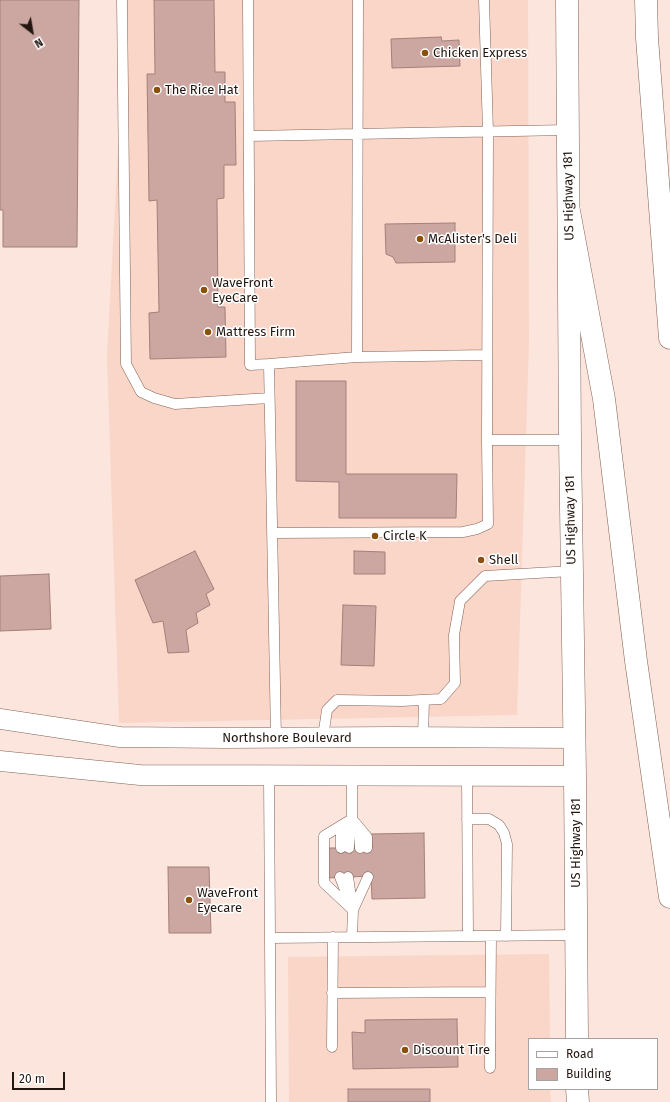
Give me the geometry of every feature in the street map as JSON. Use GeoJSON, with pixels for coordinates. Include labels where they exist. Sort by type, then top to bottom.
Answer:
{"type":"FeatureCollection","features":[{"type":"Feature","properties":{"kind":"main road","name":"US Highway 181"},"geometry":{"type":"LineString","coordinates":[[567,0],[570,440],[577,1038]]}},
{"type":"Feature","properties":{"kind":"main road"},"geometry":{"type":"LineString","coordinates":[[646,0],[647,38],[670,338]]}},
{"type":"Feature","properties":{"kind":"main road"},"geometry":{"type":"LineString","coordinates":[[569,211],[604,398],[636,661],[670,897]]}},
{"type":"Feature","properties":{"kind":"main road"},"geometry":{"type":"LineString","coordinates":[[578,1090],[578,1102]]}},
{"type":"Feature","properties":{"kind":"street","name":"Northshore Boulevard"},"geometry":{"type":"LineString","coordinates":[[0,719],[120,737],[574,738]]}},
{"type":"Feature","properties":{"kind":"street"},"geometry":{"type":"LineString","coordinates":[[0,761],[140,775],[575,776]]}},
{"type":"Feature","properties":{"kind":"lane"},"geometry":{"type":"LineString","coordinates":[[122,0],[126,364],[141,392],[154,398],[176,404],[269,398]]}},
{"type":"Feature","properties":{"kind":"lane"},"geometry":{"type":"LineString","coordinates":[[248,0],[250,365],[357,357],[487,355]]}},
{"type":"Feature","properties":{"kind":"lane"},"geometry":{"type":"LineString","coordinates":[[357,357],[358,0]]}},
{"type":"Feature","properties":{"kind":"lane"},"geometry":{"type":"LineString","coordinates":[[272,533],[464,532],[477,529],[488,524],[488,131],[484,0]]}},
{"type":"Feature","properties":{"kind":"lane"},"geometry":{"type":"LineString","coordinates":[[249,136],[568,130]]}},
{"type":"Feature","properties":{"kind":"lane"},"geometry":{"type":"LineString","coordinates":[[269,364],[276,738]]}},
{"type":"Feature","properties":{"kind":"lane"},"geometry":{"type":"LineString","coordinates":[[487,440],[570,440]]}},
{"type":"Feature","properties":{"kind":"lane"},"geometry":{"type":"LineString","coordinates":[[323,737],[327,710],[338,700],[402,701],[441,699],[455,683],[454,635],[460,602],[485,576],[572,571]]}},
{"type":"Feature","properties":{"kind":"lane"},"geometry":{"type":"LineString","coordinates":[[423,737],[424,700]]}},
{"type":"Feature","properties":{"kind":"lane"},"geometry":{"type":"LineString","coordinates":[[269,775],[271,1102]]}},
{"type":"Feature","properties":{"kind":"lane"},"geometry":{"type":"LineString","coordinates":[[352,775],[352,819],[363,848]]}},
{"type":"Feature","properties":{"kind":"lane"},"geometry":{"type":"LineString","coordinates":[[467,775],[468,936]]}},
{"type":"Feature","properties":{"kind":"lane"},"geometry":{"type":"LineString","coordinates":[[345,848],[341,832],[352,819]]}},
{"type":"Feature","properties":{"kind":"lane"},"geometry":{"type":"LineString","coordinates":[[352,819],[324,836],[324,883],[353,910]]}},
{"type":"Feature","properties":{"kind":"lane"},"geometry":{"type":"LineString","coordinates":[[468,819],[488,819],[499,825],[504,833],[507,844],[506,936]]}},
{"type":"Feature","properties":{"kind":"lane"},"geometry":{"type":"LineString","coordinates":[[344,877],[353,910]]}},
{"type":"Feature","properties":{"kind":"lane"},"geometry":{"type":"LineString","coordinates":[[352,937],[353,910],[364,877]]}},
{"type":"Feature","properties":{"kind":"lane"},"geometry":{"type":"LineString","coordinates":[[270,938],[576,935]]}},
{"type":"Feature","properties":{"kind":"lane"},"geometry":{"type":"LineString","coordinates":[[490,1068],[491,936]]}},
{"type":"Feature","properties":{"kind":"lane"},"geometry":{"type":"LineString","coordinates":[[332,1047],[333,937]]}},
{"type":"Feature","properties":{"kind":"lane"},"geometry":{"type":"LineString","coordinates":[[332,993],[490,992]]}},
{"type":"Feature","properties":{"kind":"shaded area"},"geometry":{"type":"Polygon","coordinates":[[[126,0],[528,0],[529,343],[517,715],[119,723],[107,356],[126,0]]]}},
{"type":"Feature","properties":{"kind":"shaded area"},"geometry":{"type":"Polygon","coordinates":[[[549,954],[550,1038],[528,1038],[528,1090],[550,1090],[551,1102],[289,1102],[288,957],[549,954]]]}},
{"type":"Feature","properties":{"kind":"building"},"geometry":{"type":"Polygon","coordinates":[[[0,0],[79,0],[77,247],[3,247],[3,210],[0,210],[0,0]]]}},
{"type":"Feature","properties":{"kind":"building"},"geometry":{"type":"Polygon","coordinates":[[[154,0],[214,0],[215,72],[225,72],[225,102],[235,102],[236,165],[224,165],[224,198],[217,199],[218,307],[225,307],[226,357],[150,359],[149,313],[159,312],[157,200],[149,201],[147,74],[155,74],[154,0]]]}},
{"type":"Feature","properties":{"kind":"building","name":"Chicken Express"},"geometry":{"type":"Polygon","coordinates":[[[441,37],[442,41],[459,40],[460,66],[392,68],[391,39],[441,37]]]}},
{"type":"Feature","properties":{"kind":"building","name":"McAlister's Deli"},"geometry":{"type":"Polygon","coordinates":[[[455,223],[455,262],[396,263],[393,257],[386,254],[385,224],[455,223]]]}},
{"type":"Feature","properties":{"kind":"building"},"geometry":{"type":"Polygon","coordinates":[[[296,381],[346,381],[346,474],[457,474],[456,518],[339,518],[339,482],[296,481],[296,381]]]}},
{"type":"Feature","properties":{"kind":"building"},"geometry":{"type":"Polygon","coordinates":[[[195,551],[214,589],[206,594],[210,605],[196,613],[198,623],[186,630],[189,652],[168,653],[163,621],[153,623],[135,580],[195,551]]]}},
{"type":"Feature","properties":{"kind":"building"},"geometry":{"type":"Polygon","coordinates":[[[354,551],[385,552],[385,574],[354,574],[354,551]]]}},
{"type":"Feature","properties":{"kind":"building"},"geometry":{"type":"Polygon","coordinates":[[[49,574],[51,629],[0,631],[0,576],[49,574]]]}},
{"type":"Feature","properties":{"kind":"building"},"geometry":{"type":"Polygon","coordinates":[[[343,605],[376,606],[374,666],[341,665],[343,605]]]}},
{"type":"Feature","properties":{"kind":"building"},"geometry":{"type":"Polygon","coordinates":[[[424,833],[425,898],[372,899],[371,876],[328,878],[328,848],[372,848],[371,834],[424,833]]]}},
{"type":"Feature","properties":{"kind":"building","name":"WaveFront Eyecare"},"geometry":{"type":"Polygon","coordinates":[[[168,867],[209,867],[211,933],[169,933],[168,867]]]}},
{"type":"Feature","properties":{"kind":"building","name":"Discount Tire"},"geometry":{"type":"Polygon","coordinates":[[[457,1019],[458,1067],[353,1069],[352,1032],[365,1033],[365,1020],[457,1019]]]}},
{"type":"Feature","properties":{"kind":"building"},"geometry":{"type":"Polygon","coordinates":[[[348,1089],[430,1089],[430,1102],[348,1102],[348,1089]]]}},
{"type":"Feature","properties":{"kind":"place","name":"Chicken Express"},"geometry":{"type":"Point","coordinates":[425,53]}},
{"type":"Feature","properties":{"kind":"place","name":"The Rice Hat"},"geometry":{"type":"Point","coordinates":[157,90]}},
{"type":"Feature","properties":{"kind":"place","name":"McAlister's Deli"},"geometry":{"type":"Point","coordinates":[420,239]}},
{"type":"Feature","properties":{"kind":"place","name":"WaveFront EyeCare"},"geometry":{"type":"Point","coordinates":[204,290]}},
{"type":"Feature","properties":{"kind":"place","name":"Mattress Firm"},"geometry":{"type":"Point","coordinates":[208,332]}},
{"type":"Feature","properties":{"kind":"place","name":"Circle K"},"geometry":{"type":"Point","coordinates":[375,536]}},
{"type":"Feature","properties":{"kind":"place","name":"Shell"},"geometry":{"type":"Point","coordinates":[481,560]}},
{"type":"Feature","properties":{"kind":"place","name":"WaveFront Eyecare"},"geometry":{"type":"Point","coordinates":[189,900]}},
{"type":"Feature","properties":{"kind":"place","name":"Discount Tire"},"geometry":{"type":"Point","coordinates":[405,1050]}}]}
